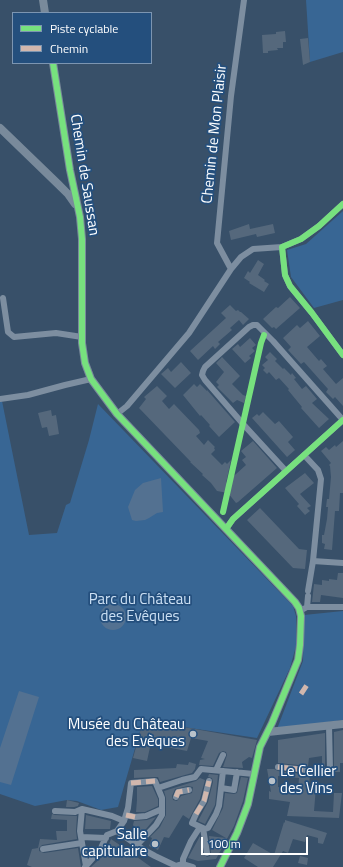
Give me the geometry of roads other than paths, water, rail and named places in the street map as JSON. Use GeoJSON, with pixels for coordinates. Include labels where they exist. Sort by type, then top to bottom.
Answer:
{"type":"FeatureCollection","features":[{"type":"Feature","properties":{"kind":"street"},"geometry":{"type":"LineString","coordinates":[[43,0],[45,12]]}},
{"type":"Feature","properties":{"kind":"street","name":"Chemin de Mon Plaisir"},"geometry":{"type":"LineString","coordinates":[[230,269],[218,242],[230,96],[244,0]]}},
{"type":"Feature","properties":{"kind":"street","name":"Chemin de Saussan"},"geometry":{"type":"LineString","coordinates":[[53,64],[70,170],[80,218],[82,239],[82,337],[85,363],[93,382],[117,414],[295,602],[304,609]]}},
{"type":"Feature","properties":{"kind":"street"},"geometry":{"type":"LineString","coordinates":[[0,128],[68,194],[77,207]]}},
{"type":"Feature","properties":{"kind":"street","name":"Chemin de Saussan"},"geometry":{"type":"LineString","coordinates":[[58,184],[65,178],[70,170]]}},
{"type":"Feature","properties":{"kind":"street"},"geometry":{"type":"LineString","coordinates":[[117,414],[127,406],[189,332],[230,269],[241,257],[253,249],[282,247],[302,239],[343,204]]}},
{"type":"Feature","properties":{"kind":"street"},"geometry":{"type":"LineString","coordinates":[[282,247],[285,275],[290,286],[309,308],[343,355]]}},
{"type":"Feature","properties":{"kind":"street"},"geometry":{"type":"LineString","coordinates":[[3,298],[8,332],[14,337],[56,333],[82,337]]}},
{"type":"Feature","properties":{"kind":"street"},"geometry":{"type":"LineString","coordinates":[[226,530],[233,519],[343,420],[257,325],[252,325],[205,367],[202,375],[243,424],[286,471]]}},
{"type":"Feature","properties":{"kind":"street"},"geometry":{"type":"LineString","coordinates":[[0,399],[28,395],[65,385],[93,382]]}},
{"type":"Feature","properties":{"kind":"street"},"geometry":{"type":"LineString","coordinates":[[220,867],[237,833],[248,804],[260,747],[268,732],[298,660],[301,616],[308,594],[313,561],[321,479],[318,470],[304,455]]}},
{"type":"Feature","properties":{"kind":"street"},"geometry":{"type":"LineString","coordinates":[[313,561],[343,563]]}},
{"type":"Feature","properties":{"kind":"street"},"geometry":{"type":"LineString","coordinates":[[304,609],[343,607]]}},
{"type":"Feature","properties":{"kind":"street"},"geometry":{"type":"LineString","coordinates":[[268,732],[343,724]]}},
{"type":"Feature","properties":{"kind":"street"},"geometry":{"type":"LineString","coordinates":[[278,767],[317,771],[330,770],[329,726]]}},
{"type":"Feature","properties":{"kind":"street"},"geometry":{"type":"LineString","coordinates":[[213,770],[223,755]]}},
{"type":"Feature","properties":{"kind":"street"},"geometry":{"type":"LineString","coordinates":[[158,788],[195,777],[201,769],[254,774]]}},
{"type":"Feature","properties":{"kind":"street"},"geometry":{"type":"LineString","coordinates":[[183,864],[183,859],[191,841],[216,814],[219,806],[223,771]]}},
{"type":"Feature","properties":{"kind":"street"},"geometry":{"type":"LineString","coordinates":[[221,788],[234,790],[237,772]]}},
{"type":"Feature","properties":{"kind":"street"},"geometry":{"type":"LineString","coordinates":[[86,867],[100,850],[107,835],[117,831],[124,822],[131,783],[155,781],[162,798],[162,815],[156,825],[137,846]]}},
{"type":"Feature","properties":{"kind":"street"},"geometry":{"type":"LineString","coordinates":[[204,827],[192,823],[204,801],[209,781]]}},
{"type":"Feature","properties":{"kind":"street"},"geometry":{"type":"LineString","coordinates":[[176,797],[178,792],[188,790]]}},
{"type":"Feature","properties":{"kind":"street"},"geometry":{"type":"LineString","coordinates":[[55,811],[75,812],[82,809],[112,816],[124,822]]}},
{"type":"Feature","properties":{"kind":"street"},"geometry":{"type":"LineString","coordinates":[[82,809],[80,831],[86,867]]}},
{"type":"Feature","properties":{"kind":"street"},"geometry":{"type":"LineString","coordinates":[[126,815],[135,817],[146,816],[162,809]]}},
{"type":"Feature","properties":{"kind":"street"},"geometry":{"type":"LineString","coordinates":[[204,827],[207,853]]}},
{"type":"Feature","properties":{"kind":"street"},"geometry":{"type":"LineString","coordinates":[[117,831],[137,846],[176,866],[183,864],[193,867]]}},
{"type":"Feature","properties":{"kind":"street"},"geometry":{"type":"LineString","coordinates":[[43,849],[82,840],[106,838]]}},
{"type":"Feature","properties":{"kind":"place","name":"Musée du Château des Evèques"},"geometry":{"type":"Point","coordinates":[193,734]}},
{"type":"Feature","properties":{"kind":"place","name":"Le Cellier des Vins"},"geometry":{"type":"Point","coordinates":[272,781]}},
{"type":"Feature","properties":{"kind":"place","name":"Salle capitulaire"},"geometry":{"type":"Point","coordinates":[155,844]}},
{"type":"Feature","properties":{"kind":"park label","name":"Parc du Château des Evêques"},"geometry":{"type":"Point","coordinates":[140,608]}}]}
